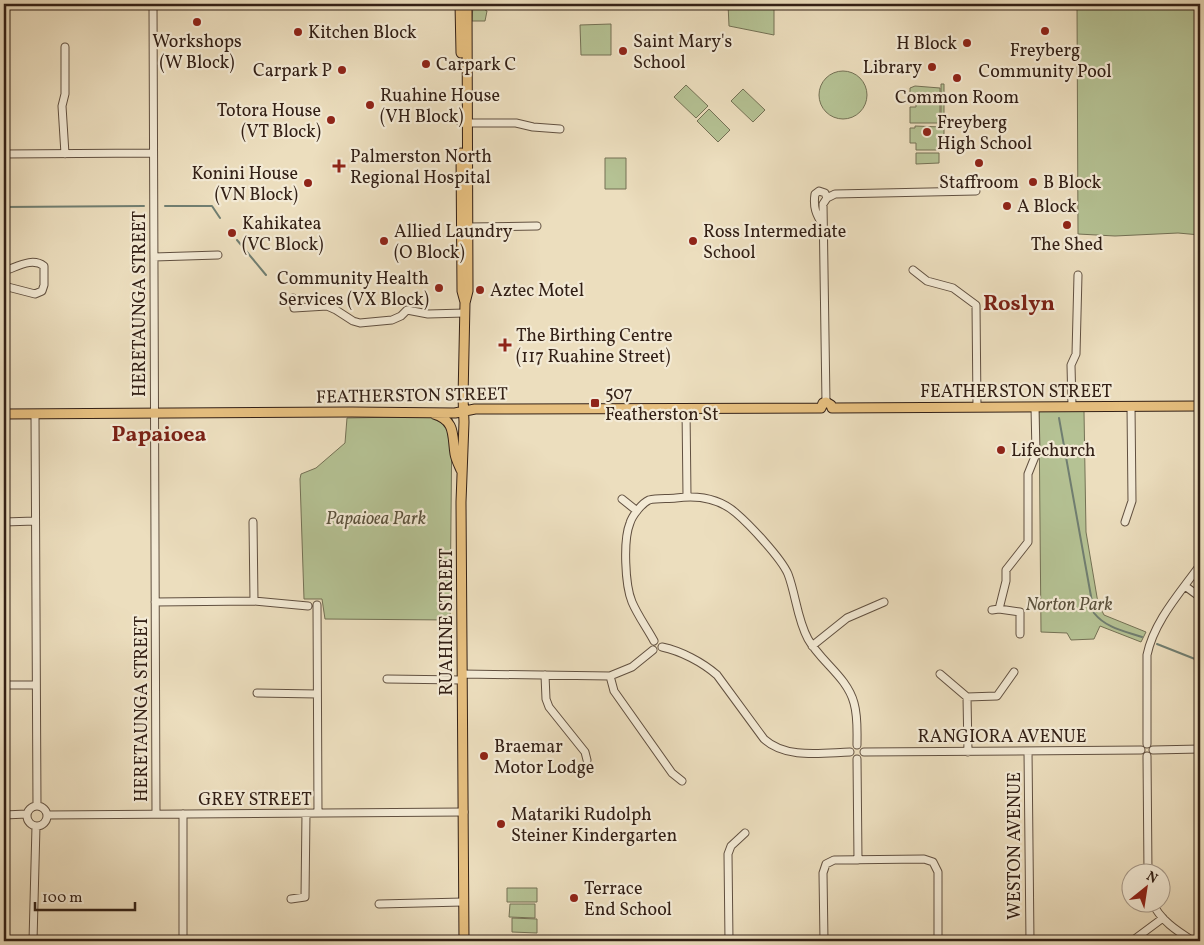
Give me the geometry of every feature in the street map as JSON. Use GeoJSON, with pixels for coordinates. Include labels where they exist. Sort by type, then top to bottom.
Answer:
{"type":"FeatureCollection","features":[{"type":"Feature","properties":{"kind":"main road","name":"RUAHINE STREET"},"geometry":{"type":"LineString","coordinates":[[460,4],[468,227],[468,291],[465,302]]}},
{"type":"Feature","properties":{"kind":"main road","name":"RUAHINE STREET"},"geometry":{"type":"LineString","coordinates":[[464,941],[462,677],[465,302],[462,291],[467,4]]}},
{"type":"Feature","properties":{"kind":"main road","name":"FEATHERSTON STREET"},"geometry":{"type":"LineString","coordinates":[[4,414],[455,413],[464,411],[826,406],[1200,406]]}},
{"type":"Feature","properties":{"kind":"main road"},"geometry":{"type":"LineString","coordinates":[[431,413],[446,420],[452,427],[456,456],[463,472]]}},
{"type":"Feature","properties":{"kind":"street","name":"HERETAUNGA STREET"},"geometry":{"type":"LineString","coordinates":[[153,4],[156,814]]}},
{"type":"Feature","properties":{"kind":"street"},"geometry":{"type":"LineString","coordinates":[[65,154],[62,106],[65,94],[66,47]]}},
{"type":"Feature","properties":{"kind":"street"},"geometry":{"type":"LineString","coordinates":[[464,123],[516,123],[533,127],[560,129]]}},
{"type":"Feature","properties":{"kind":"street"},"geometry":{"type":"LineString","coordinates":[[4,154],[153,154]]}},
{"type":"Feature","properties":{"kind":"street"},"geometry":{"type":"LineString","coordinates":[[823,225],[817,217],[813,203],[815,194],[819,191],[824,193],[827,198]]}},
{"type":"Feature","properties":{"kind":"street"},"geometry":{"type":"LineString","coordinates":[[826,406],[823,204],[827,198],[835,194],[976,191]]}},
{"type":"Feature","properties":{"kind":"street"},"geometry":{"type":"LineString","coordinates":[[468,227],[537,226]]}},
{"type":"Feature","properties":{"kind":"street"},"geometry":{"type":"LineString","coordinates":[[154,257],[218,255]]}},
{"type":"Feature","properties":{"kind":"street"},"geometry":{"type":"LineString","coordinates":[[4,271],[33,261],[39,262],[44,266],[44,285],[42,291],[35,294],[4,286]]}},
{"type":"Feature","properties":{"kind":"street"},"geometry":{"type":"LineString","coordinates":[[913,270],[927,281],[953,288],[976,305],[977,407]]}},
{"type":"Feature","properties":{"kind":"street"},"geometry":{"type":"LineString","coordinates":[[1072,406],[1071,365],[1076,354],[1078,275]]}},
{"type":"Feature","properties":{"kind":"street"},"geometry":{"type":"LineString","coordinates":[[293,298],[294,308],[327,306],[360,323],[396,319],[407,310],[428,314],[465,313]]}},
{"type":"Feature","properties":{"kind":"street"},"geometry":{"type":"LineString","coordinates":[[1020,634],[1020,612],[995,610],[1006,581],[1006,570],[1028,542],[1028,474],[1036,454],[1035,406]]}},
{"type":"Feature","properties":{"kind":"street"},"geometry":{"type":"LineString","coordinates":[[1125,522],[1132,501],[1131,406]]}},
{"type":"Feature","properties":{"kind":"street"},"geometry":{"type":"LineString","coordinates":[[686,409],[687,496]]}},
{"type":"Feature","properties":{"kind":"street"},"geometry":{"type":"LineString","coordinates":[[34,414],[37,806]]}},
{"type":"Feature","properties":{"kind":"street"},"geometry":{"type":"LineString","coordinates":[[654,642],[632,602],[627,584],[627,536],[630,522],[637,511],[649,501],[687,496],[716,500],[736,513],[779,560],[788,574],[801,623],[812,646],[842,681],[851,695],[856,718],[857,745]]}},
{"type":"Feature","properties":{"kind":"street"},"geometry":{"type":"LineString","coordinates":[[622,499],[637,511]]}},
{"type":"Feature","properties":{"kind":"street"},"geometry":{"type":"LineString","coordinates":[[4,522],[35,521]]}},
{"type":"Feature","properties":{"kind":"street"},"geometry":{"type":"LineString","coordinates":[[252,522],[254,601]]}},
{"type":"Feature","properties":{"kind":"street"},"geometry":{"type":"LineString","coordinates":[[1147,744],[1147,664],[1149,648],[1158,626],[1200,565]]}},
{"type":"Feature","properties":{"kind":"street"},"geometry":{"type":"LineString","coordinates":[[1185,586],[1200,597]]}},
{"type":"Feature","properties":{"kind":"street"},"geometry":{"type":"LineString","coordinates":[[155,602],[254,601],[282,602],[308,606]]}},
{"type":"Feature","properties":{"kind":"street"},"geometry":{"type":"LineString","coordinates":[[812,646],[847,618],[884,602]]}},
{"type":"Feature","properties":{"kind":"street"},"geometry":{"type":"LineString","coordinates":[[317,606],[318,813]]}},
{"type":"Feature","properties":{"kind":"street"},"geometry":{"type":"LineString","coordinates":[[654,642],[659,641],[662,647],[674,650],[717,674],[764,740],[771,746],[790,753],[850,752]]}},
{"type":"Feature","properties":{"kind":"street"},"geometry":{"type":"LineString","coordinates":[[652,650],[651,645],[654,642]]}},
{"type":"Feature","properties":{"kind":"street"},"geometry":{"type":"LineString","coordinates":[[388,679],[545,675],[610,676],[632,667],[652,650],[658,651],[662,647]]}},
{"type":"Feature","properties":{"kind":"street"},"geometry":{"type":"LineString","coordinates":[[940,674],[967,697],[997,696],[1014,672]]}},
{"type":"Feature","properties":{"kind":"street"},"geometry":{"type":"LineString","coordinates":[[545,675],[546,699],[549,708],[585,752],[587,760]]}},
{"type":"Feature","properties":{"kind":"street"},"geometry":{"type":"LineString","coordinates":[[610,676],[614,691],[672,773],[682,781]]}},
{"type":"Feature","properties":{"kind":"street"},"geometry":{"type":"LineString","coordinates":[[4,685],[36,685]]}},
{"type":"Feature","properties":{"kind":"street"},"geometry":{"type":"LineString","coordinates":[[257,694],[317,694]]}},
{"type":"Feature","properties":{"kind":"street"},"geometry":{"type":"LineString","coordinates":[[967,697],[968,752]]}},
{"type":"Feature","properties":{"kind":"street"},"geometry":{"type":"LineString","coordinates":[[1147,744],[1141,750],[1144,755],[1200,749]]}},
{"type":"Feature","properties":{"kind":"street"},"geometry":{"type":"LineString","coordinates":[[1147,744],[1152,746],[1150,753],[1148,862]]}},
{"type":"Feature","properties":{"kind":"street"},"geometry":{"type":"LineString","coordinates":[[857,745],[863,748],[864,752],[861,758],[857,759]]}},
{"type":"Feature","properties":{"kind":"street"},"geometry":{"type":"LineString","coordinates":[[850,752],[852,747],[857,745]]}},
{"type":"Feature","properties":{"kind":"street","name":"RANGIORA AVENUE"},"geometry":{"type":"LineString","coordinates":[[864,752],[1141,750]]}},
{"type":"Feature","properties":{"kind":"street","name":"WESTON AVENUE"},"geometry":{"type":"LineString","coordinates":[[1028,751],[1030,941]]}},
{"type":"Feature","properties":{"kind":"street"},"geometry":{"type":"LineString","coordinates":[[850,752],[853,758],[857,759]]}},
{"type":"Feature","properties":{"kind":"street"},"geometry":{"type":"LineString","coordinates":[[857,759],[858,860]]}},
{"type":"Feature","properties":{"kind":"street"},"geometry":{"type":"LineString","coordinates":[[37,806],[44,808],[48,815],[47,820],[43,824],[36,826],[30,823],[28,814],[31,809],[37,806]]}},
{"type":"Feature","properties":{"kind":"street","name":"GREY STREET"},"geometry":{"type":"LineString","coordinates":[[48,815],[464,812]]}},
{"type":"Feature","properties":{"kind":"street"},"geometry":{"type":"LineString","coordinates":[[291,899],[304,897],[306,813]]}},
{"type":"Feature","properties":{"kind":"street"},"geometry":{"type":"LineString","coordinates":[[4,815],[28,814]]}},
{"type":"Feature","properties":{"kind":"street"},"geometry":{"type":"LineString","coordinates":[[183,814],[183,941]]}},
{"type":"Feature","properties":{"kind":"street"},"geometry":{"type":"LineString","coordinates":[[33,941],[36,826]]}},
{"type":"Feature","properties":{"kind":"street"},"geometry":{"type":"LineString","coordinates":[[729,941],[728,854],[731,846],[745,833]]}},
{"type":"Feature","properties":{"kind":"street"},"geometry":{"type":"LineString","coordinates":[[824,941],[823,873],[826,864],[834,860],[924,859],[933,862],[938,872],[938,941]]}},
{"type":"Feature","properties":{"kind":"street"},"geometry":{"type":"LineString","coordinates":[[379,904],[463,902]]}},
{"type":"Feature","properties":{"kind":"street"},"geometry":{"type":"LineString","coordinates":[[1158,912],[1162,918],[1193,941]]}},
{"type":"Feature","properties":{"kind":"street"},"geometry":{"type":"LineString","coordinates":[[1132,941],[1162,918]]}},
{"type":"Feature","properties":{"kind":"green space"},"geometry":{"type":"Polygon","coordinates":[[[473,4],[486,4],[485,21],[472,21],[473,4]]]}},
{"type":"Feature","properties":{"kind":"green space"},"geometry":{"type":"Polygon","coordinates":[[[728,4],[774,4],[774,35],[729,26],[728,4]]]}},
{"type":"Feature","properties":{"kind":"green space"},"geometry":{"type":"Polygon","coordinates":[[[1077,4],[1200,4],[1200,235],[1178,233],[1115,236],[1078,234],[1077,4]]]}},
{"type":"Feature","properties":{"kind":"green space"},"geometry":{"type":"Polygon","coordinates":[[[611,24],[611,55],[581,55],[580,25],[611,24]]]}},
{"type":"Feature","properties":{"kind":"green space"},"geometry":{"type":"Polygon","coordinates":[[[838,71],[848,71],[857,75],[863,81],[866,86],[866,104],[857,115],[848,119],[838,119],[829,115],[823,109],[819,100],[819,90],[823,81],[829,75],[838,71]]]}},
{"type":"Feature","properties":{"kind":"green space"},"geometry":{"type":"Polygon","coordinates":[[[941,84],[944,84],[944,144],[939,143],[939,150],[916,150],[916,143],[910,143],[910,128],[915,128],[915,126],[941,127],[941,84]]]}},
{"type":"Feature","properties":{"kind":"green space"},"geometry":{"type":"Polygon","coordinates":[[[686,85],[708,106],[696,118],[674,97],[686,85]]]}},
{"type":"Feature","properties":{"kind":"green space"},"geometry":{"type":"Polygon","coordinates":[[[915,86],[940,88],[940,123],[910,123],[910,107],[916,107],[916,103],[910,103],[910,88],[915,86]]]}},
{"type":"Feature","properties":{"kind":"green space"},"geometry":{"type":"Polygon","coordinates":[[[743,89],[765,110],[753,122],[731,101],[743,89]]]}},
{"type":"Feature","properties":{"kind":"green space"},"geometry":{"type":"Polygon","coordinates":[[[709,109],[730,130],[718,142],[697,121],[709,109]]]}},
{"type":"Feature","properties":{"kind":"green space"},"geometry":{"type":"Polygon","coordinates":[[[916,153],[939,153],[939,163],[916,164],[916,153]]]}},
{"type":"Feature","properties":{"kind":"green space"},"geometry":{"type":"Polygon","coordinates":[[[605,158],[626,158],[626,189],[605,189],[605,158]]]}},
{"type":"Feature","properties":{"kind":"green space","name":"Norton Park"},"geometry":{"type":"Polygon","coordinates":[[[1039,411],[1084,411],[1086,532],[1098,603],[1104,615],[1146,632],[1141,642],[1100,626],[1094,639],[1071,640],[1067,633],[1041,632],[1039,411]]]}},
{"type":"Feature","properties":{"kind":"green space","name":"Papaioea Park"},"geometry":{"type":"Polygon","coordinates":[[[452,416],[450,620],[325,619],[322,599],[304,599],[301,474],[316,468],[345,443],[347,418],[452,416]]]}},
{"type":"Feature","properties":{"kind":"green space"},"geometry":{"type":"Polygon","coordinates":[[[507,888],[537,888],[537,902],[507,902],[507,888]]]}},
{"type":"Feature","properties":{"kind":"green space"},"geometry":{"type":"Polygon","coordinates":[[[510,904],[535,904],[535,918],[509,917],[510,904]]]}},
{"type":"Feature","properties":{"kind":"green space"},"geometry":{"type":"Polygon","coordinates":[[[512,918],[537,919],[537,933],[512,932],[512,918]]]}},
{"type":"Feature","properties":{"kind":"waterway"},"geometry":{"type":"LineString","coordinates":[[4,207],[144,206]]}},
{"type":"Feature","properties":{"kind":"waterway"},"geometry":{"type":"LineString","coordinates":[[165,206],[212,206],[220,218]]}},
{"type":"Feature","properties":{"kind":"waterway"},"geometry":{"type":"LineString","coordinates":[[237,240],[266,275]]}},
{"type":"Feature","properties":{"kind":"waterway"},"geometry":{"type":"LineString","coordinates":[[1059,418],[1094,613],[1110,626],[1142,637]]}},
{"type":"Feature","properties":{"kind":"waterway"},"geometry":{"type":"LineString","coordinates":[[1157,644],[1200,661]]}},
{"type":"Feature","properties":{"kind":"place","name":"Workshops (W Block)"},"geometry":{"type":"Point","coordinates":[197,22]}},
{"type":"Feature","properties":{"kind":"place","name":"Freyberg Community Pool"},"geometry":{"type":"Point","coordinates":[1045,31]}},
{"type":"Feature","properties":{"kind":"place","name":"Kitchen Block"},"geometry":{"type":"Point","coordinates":[298,32]}},
{"type":"Feature","properties":{"kind":"place","name":"H Block"},"geometry":{"type":"Point","coordinates":[967,43]}},
{"type":"Feature","properties":{"kind":"place","name":"Saint Mary's School"},"geometry":{"type":"Point","coordinates":[623,51]}},
{"type":"Feature","properties":{"kind":"place","name":"Carpark C"},"geometry":{"type":"Point","coordinates":[426,64]}},
{"type":"Feature","properties":{"kind":"place","name":"Library"},"geometry":{"type":"Point","coordinates":[932,67]}},
{"type":"Feature","properties":{"kind":"place","name":"Carpark P"},"geometry":{"type":"Point","coordinates":[342,70]}},
{"type":"Feature","properties":{"kind":"place","name":"Common Room"},"geometry":{"type":"Point","coordinates":[957,78]}},
{"type":"Feature","properties":{"kind":"place","name":"Ruahine House (VH Block)"},"geometry":{"type":"Point","coordinates":[370,105]}},
{"type":"Feature","properties":{"kind":"place","name":"Totora House (VT Block)"},"geometry":{"type":"Point","coordinates":[331,120]}},
{"type":"Feature","properties":{"kind":"place","name":"Freyberg High School"},"geometry":{"type":"Point","coordinates":[927,132]}},
{"type":"Feature","properties":{"kind":"place","name":"Staffroom"},"geometry":{"type":"Point","coordinates":[979,163]}},
{"type":"Feature","properties":{"kind":"place","name":"Palmerston North Regional Hospital"},"geometry":{"type":"Point","coordinates":[339,166]}},
{"type":"Feature","properties":{"kind":"place","name":"B Block"},"geometry":{"type":"Point","coordinates":[1033,182]}},
{"type":"Feature","properties":{"kind":"place","name":"Konini House (VN Block)"},"geometry":{"type":"Point","coordinates":[308,183]}},
{"type":"Feature","properties":{"kind":"place","name":"A Block"},"geometry":{"type":"Point","coordinates":[1007,206]}},
{"type":"Feature","properties":{"kind":"place","name":"The Shed"},"geometry":{"type":"Point","coordinates":[1067,225]}},
{"type":"Feature","properties":{"kind":"place","name":"Kahikatea (VC Block)"},"geometry":{"type":"Point","coordinates":[232,233]}},
{"type":"Feature","properties":{"kind":"place","name":"Allied Laundry (O Block)"},"geometry":{"type":"Point","coordinates":[384,241]}},
{"type":"Feature","properties":{"kind":"place","name":"Ross Intermediate School"},"geometry":{"type":"Point","coordinates":[693,241]}},
{"type":"Feature","properties":{"kind":"place","name":"Community Health Services (VX Block)"},"geometry":{"type":"Point","coordinates":[439,288]}},
{"type":"Feature","properties":{"kind":"place","name":"Aztec Motel"},"geometry":{"type":"Point","coordinates":[480,290]}},
{"type":"Feature","properties":{"kind":"place","name":"The Birthing Centre (117 Ruahine Street)"},"geometry":{"type":"Point","coordinates":[505,345]}},
{"type":"Feature","properties":{"kind":"place","name":"507 Featherston St"},"geometry":{"type":"Point","coordinates":[595,403]}},
{"type":"Feature","properties":{"kind":"place","name":"Lifechurch"},"geometry":{"type":"Point","coordinates":[1001,450]}},
{"type":"Feature","properties":{"kind":"place","name":"Braemar Motor Lodge"},"geometry":{"type":"Point","coordinates":[484,756]}},
{"type":"Feature","properties":{"kind":"place","name":"Matariki Rudolph Steiner Kindergarten"},"geometry":{"type":"Point","coordinates":[501,824]}},
{"type":"Feature","properties":{"kind":"place","name":"Terrace End School"},"geometry":{"type":"Point","coordinates":[574,898]}},
{"type":"Feature","properties":{"kind":"district","name":"Roslyn"},"geometry":{"type":"Point","coordinates":[1019,302]}},
{"type":"Feature","properties":{"kind":"district","name":"Papaioea"},"geometry":{"type":"Point","coordinates":[159,433]}}]}
